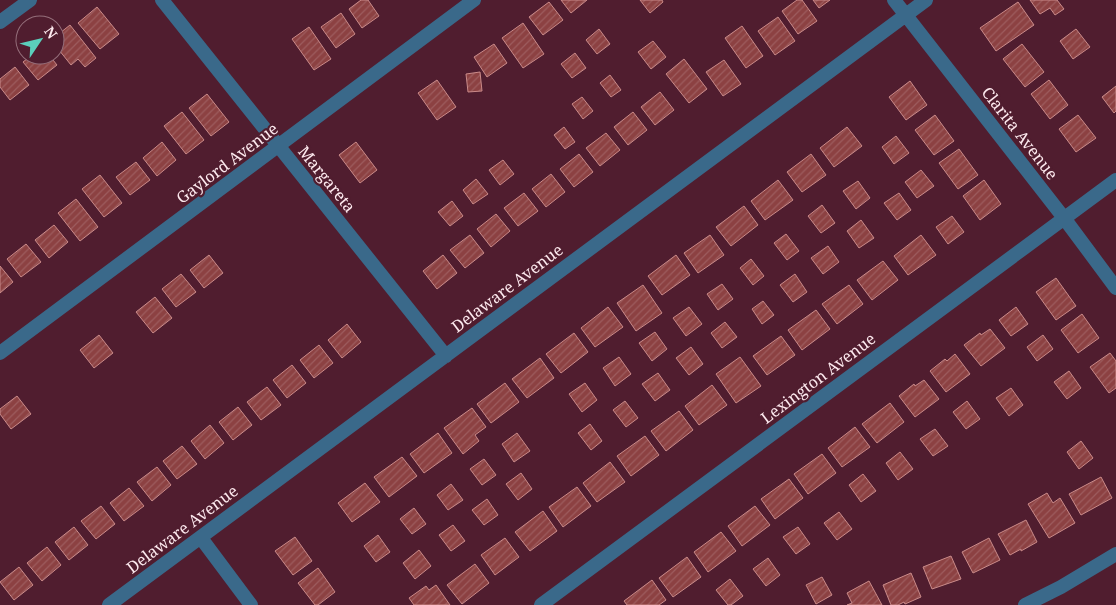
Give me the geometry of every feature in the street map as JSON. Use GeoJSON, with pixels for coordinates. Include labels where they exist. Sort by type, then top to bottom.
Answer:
{"type":"FeatureCollection","features":[{"type":"Feature","properties":{"kind":"street"},"geometry":{"type":"LineString","coordinates":[[0,22],[30,0]]}},
{"type":"Feature","properties":{"kind":"street","name":"Margareta"},"geometry":{"type":"LineString","coordinates":[[162,0],[446,356]]}},
{"type":"Feature","properties":{"kind":"street","name":"Gaylord Avenue"},"geometry":{"type":"LineString","coordinates":[[0,353],[474,0]]}},
{"type":"Feature","properties":{"kind":"street","name":"Clarita Avenue"},"geometry":{"type":"LineString","coordinates":[[894,0],[1064,218],[1116,288]]}},
{"type":"Feature","properties":{"kind":"street","name":"Delaware Avenue"},"geometry":{"type":"LineString","coordinates":[[110,605],[926,0]]}},
{"type":"Feature","properties":{"kind":"street","name":"Lexington Avenue"},"geometry":{"type":"LineString","coordinates":[[541,605],[1116,180]]}},
{"type":"Feature","properties":{"kind":"street"},"geometry":{"type":"LineString","coordinates":[[200,538],[251,605]]}},
{"type":"Feature","properties":{"kind":"street"},"geometry":{"type":"LineString","coordinates":[[1025,605],[1061,587],[1116,554]]}},
{"type":"Feature","properties":{"kind":"building"},"geometry":{"type":"Polygon","coordinates":[[[361,0],[368,0],[379,16],[362,28],[349,9],[361,0]]]}},
{"type":"Feature","properties":{"kind":"building"},"geometry":{"type":"Polygon","coordinates":[[[561,0],[587,0],[571,13],[561,0]]]}},
{"type":"Feature","properties":{"kind":"building"},"geometry":{"type":"Polygon","coordinates":[[[640,0],[662,0],[663,2],[650,13],[640,0]]]}},
{"type":"Feature","properties":{"kind":"building"},"geometry":{"type":"Polygon","coordinates":[[[797,0],[802,0],[817,21],[798,34],[782,11],[797,0]]]}},
{"type":"Feature","properties":{"kind":"building"},"geometry":{"type":"Polygon","coordinates":[[[813,0],[830,0],[819,8],[813,0]]]}},
{"type":"Feature","properties":{"kind":"building"},"geometry":{"type":"Polygon","coordinates":[[[1030,0],[1057,0],[1064,9],[1055,15],[1050,8],[1040,14],[1030,0]]]}},
{"type":"Feature","properties":{"kind":"building"},"geometry":{"type":"Polygon","coordinates":[[[549,2],[563,20],[543,35],[529,17],[549,2]]]}},
{"type":"Feature","properties":{"kind":"building"},"geometry":{"type":"Polygon","coordinates":[[[1018,2],[1034,25],[996,51],[980,28],[1018,2]]]}},
{"type":"Feature","properties":{"kind":"building"},"geometry":{"type":"Polygon","coordinates":[[[97,7],[119,34],[100,49],[78,23],[97,7]]]}},
{"type":"Feature","properties":{"kind":"building"},"geometry":{"type":"Polygon","coordinates":[[[341,13],[355,34],[336,48],[321,27],[341,13]]]}},
{"type":"Feature","properties":{"kind":"building"},"geometry":{"type":"Polygon","coordinates":[[[778,17],[795,41],[775,55],[758,31],[778,17]]]}},
{"type":"Feature","properties":{"kind":"building"},"geometry":{"type":"Polygon","coordinates":[[[523,23],[544,54],[523,68],[502,38],[523,23]]]}},
{"type":"Feature","properties":{"kind":"building"},"geometry":{"type":"Polygon","coordinates":[[[70,25],[96,58],[85,67],[78,59],[71,65],[65,58],[65,29],[70,25]]]}},
{"type":"Feature","properties":{"kind":"building"},"geometry":{"type":"Polygon","coordinates":[[[742,26],[763,56],[746,68],[725,38],[742,26]]]}},
{"type":"Feature","properties":{"kind":"building"},"geometry":{"type":"Polygon","coordinates":[[[309,27],[331,59],[314,70],[292,39],[309,27]]]}},
{"type":"Feature","properties":{"kind":"building"},"geometry":{"type":"Polygon","coordinates":[[[599,29],[610,44],[597,54],[586,40],[599,29]]]}},
{"type":"Feature","properties":{"kind":"building"},"geometry":{"type":"Polygon","coordinates":[[[1076,29],[1090,47],[1073,59],[1060,41],[1076,29]]]}},
{"type":"Feature","properties":{"kind":"building"},"geometry":{"type":"Polygon","coordinates":[[[653,41],[666,57],[651,69],[638,52],[653,41]]]}},
{"type":"Feature","properties":{"kind":"building"},"geometry":{"type":"Polygon","coordinates":[[[494,44],[507,63],[487,77],[474,57],[494,44]]]}},
{"type":"Feature","properties":{"kind":"building"},"geometry":{"type":"Polygon","coordinates":[[[1022,44],[1044,72],[1025,87],[1003,59],[1022,44]]]}},
{"type":"Feature","properties":{"kind":"building"},"geometry":{"type":"Polygon","coordinates":[[[575,53],[586,68],[572,78],[561,64],[575,53]]]}},
{"type":"Feature","properties":{"kind":"building"},"geometry":{"type":"Polygon","coordinates":[[[684,59],[707,89],[689,103],[666,74],[684,59]]]}},
{"type":"Feature","properties":{"kind":"building"},"geometry":{"type":"Polygon","coordinates":[[[724,60],[741,84],[723,96],[706,72],[724,60]]]}},
{"type":"Feature","properties":{"kind":"building"},"geometry":{"type":"Polygon","coordinates":[[[26,65],[57,65],[38,80],[26,65]]]}},
{"type":"Feature","properties":{"kind":"building"},"geometry":{"type":"Polygon","coordinates":[[[15,67],[29,85],[10,100],[0,87],[0,79],[15,67]]]}},
{"type":"Feature","properties":{"kind":"building"},"geometry":{"type":"Polygon","coordinates":[[[480,72],[482,91],[468,92],[466,74],[480,72]]]}},
{"type":"Feature","properties":{"kind":"building"},"geometry":{"type":"Polygon","coordinates":[[[610,75],[621,90],[611,97],[600,83],[610,75]]]}},
{"type":"Feature","properties":{"kind":"building"},"geometry":{"type":"Polygon","coordinates":[[[437,80],[456,107],[437,120],[418,93],[437,80]]]}},
{"type":"Feature","properties":{"kind":"building"},"geometry":{"type":"Polygon","coordinates":[[[1049,80],[1068,105],[1050,119],[1031,94],[1049,80]]]}},
{"type":"Feature","properties":{"kind":"building"},"geometry":{"type":"Polygon","coordinates":[[[910,81],[927,105],[906,120],[889,97],[910,81]]]}},
{"type":"Feature","properties":{"kind":"building"},"geometry":{"type":"Polygon","coordinates":[[[1116,86],[1116,111],[1114,113],[1102,97],[1116,86]]]}},
{"type":"Feature","properties":{"kind":"building"},"geometry":{"type":"Polygon","coordinates":[[[660,92],[674,110],[655,125],[641,107],[660,92]]]}},
{"type":"Feature","properties":{"kind":"building"},"geometry":{"type":"Polygon","coordinates":[[[207,94],[229,122],[211,136],[189,108],[207,94]]]}},
{"type":"Feature","properties":{"kind":"building"},"geometry":{"type":"Polygon","coordinates":[[[582,97],[593,111],[583,119],[572,104],[582,97]]]}},
{"type":"Feature","properties":{"kind":"building"},"geometry":{"type":"Polygon","coordinates":[[[182,112],[204,140],[186,154],[164,126],[182,112]]]}},
{"type":"Feature","properties":{"kind":"building"},"geometry":{"type":"Polygon","coordinates":[[[633,112],[647,130],[628,145],[614,127],[633,112]]]}},
{"type":"Feature","properties":{"kind":"building"},"geometry":{"type":"Polygon","coordinates":[[[935,115],[954,141],[934,155],[915,130],[935,115]]]}},
{"type":"Feature","properties":{"kind":"building"},"geometry":{"type":"Polygon","coordinates":[[[1078,115],[1096,138],[1076,152],[1059,129],[1078,115]]]}},
{"type":"Feature","properties":{"kind":"building"},"geometry":{"type":"Polygon","coordinates":[[[564,127],[575,142],[565,149],[554,135],[564,127]]]}},
{"type":"Feature","properties":{"kind":"building"},"geometry":{"type":"Polygon","coordinates":[[[847,127],[862,146],[834,167],[820,148],[847,127]]]}},
{"type":"Feature","properties":{"kind":"building"},"geometry":{"type":"Polygon","coordinates":[[[606,133],[620,150],[600,166],[586,148],[606,133]]]}},
{"type":"Feature","properties":{"kind":"building"},"geometry":{"type":"Polygon","coordinates":[[[896,136],[909,153],[894,164],[882,147],[896,136]]]}},
{"type":"Feature","properties":{"kind":"building"},"geometry":{"type":"Polygon","coordinates":[[[162,142],[176,160],[157,176],[143,158],[162,142]]]}},
{"type":"Feature","properties":{"kind":"building"},"geometry":{"type":"Polygon","coordinates":[[[356,142],[377,170],[360,183],[339,155],[356,142]]]}},
{"type":"Feature","properties":{"kind":"building"},"geometry":{"type":"Polygon","coordinates":[[[959,149],[978,175],[958,189],[939,163],[959,149]]]}},
{"type":"Feature","properties":{"kind":"building"},"geometry":{"type":"Polygon","coordinates":[[[579,154],[593,172],[574,187],[560,169],[579,154]]]}},
{"type":"Feature","properties":{"kind":"building"},"geometry":{"type":"Polygon","coordinates":[[[811,154],[826,175],[802,192],[787,172],[811,154]]]}},
{"type":"Feature","properties":{"kind":"building"},"geometry":{"type":"Polygon","coordinates":[[[503,160],[514,174],[500,185],[489,170],[503,160]]]}},
{"type":"Feature","properties":{"kind":"building"},"geometry":{"type":"Polygon","coordinates":[[[136,162],[150,180],[130,195],[116,177],[136,162]]]}},
{"type":"Feature","properties":{"kind":"building"},"geometry":{"type":"Polygon","coordinates":[[[921,170],[934,186],[917,198],[905,182],[921,170]]]}},
{"type":"Feature","properties":{"kind":"building"},"geometry":{"type":"Polygon","coordinates":[[[551,174],[565,192],[546,207],[532,189],[551,174]]]}},
{"type":"Feature","properties":{"kind":"building"},"geometry":{"type":"Polygon","coordinates":[[[100,175],[122,203],[104,217],[82,189],[100,175]]]}},
{"type":"Feature","properties":{"kind":"building"},"geometry":{"type":"Polygon","coordinates":[[[476,179],[488,194],[473,204],[463,190],[476,179]]]}},
{"type":"Feature","properties":{"kind":"building"},"geometry":{"type":"Polygon","coordinates":[[[778,180],[793,200],[765,220],[751,201],[778,180]]]}},
{"type":"Feature","properties":{"kind":"building"},"geometry":{"type":"Polygon","coordinates":[[[984,180],[1001,204],[980,220],[963,196],[984,180]]]}},
{"type":"Feature","properties":{"kind":"building"},"geometry":{"type":"Polygon","coordinates":[[[858,181],[870,198],[856,209],[843,191],[858,181]]]}},
{"type":"Feature","properties":{"kind":"building"},"geometry":{"type":"Polygon","coordinates":[[[524,193],[538,211],[518,226],[504,208],[524,193]]]}},
{"type":"Feature","properties":{"kind":"building"},"geometry":{"type":"Polygon","coordinates":[[[899,193],[911,210],[897,220],[884,203],[899,193]]]}},
{"type":"Feature","properties":{"kind":"building"},"geometry":{"type":"Polygon","coordinates":[[[76,199],[98,227],[80,241],[58,213],[76,199]]]}},
{"type":"Feature","properties":{"kind":"building"},"geometry":{"type":"Polygon","coordinates":[[[452,201],[463,216],[450,226],[438,212],[452,201]]]}},
{"type":"Feature","properties":{"kind":"building"},"geometry":{"type":"Polygon","coordinates":[[[822,205],[835,223],[821,233],[808,216],[822,205]]]}},
{"type":"Feature","properties":{"kind":"building"},"geometry":{"type":"Polygon","coordinates":[[[744,206],[758,225],[731,246],[716,227],[744,206]]]}},
{"type":"Feature","properties":{"kind":"building"},"geometry":{"type":"Polygon","coordinates":[[[496,214],[510,231],[491,247],[477,229],[496,214]]]}},
{"type":"Feature","properties":{"kind":"building"},"geometry":{"type":"Polygon","coordinates":[[[952,216],[964,232],[948,244],[936,227],[952,216]]]}},
{"type":"Feature","properties":{"kind":"building"},"geometry":{"type":"Polygon","coordinates":[[[861,220],[874,238],[859,248],[847,231],[861,220]]]}},
{"type":"Feature","properties":{"kind":"building"},"geometry":{"type":"Polygon","coordinates":[[[54,225],[68,242],[49,258],[35,240],[54,225]]]}},
{"type":"Feature","properties":{"kind":"building"},"geometry":{"type":"Polygon","coordinates":[[[786,234],[799,251],[787,260],[774,243],[786,234]]]}},
{"type":"Feature","properties":{"kind":"building"},"geometry":{"type":"Polygon","coordinates":[[[470,235],[484,253],[465,268],[450,250],[470,235]]]}},
{"type":"Feature","properties":{"kind":"building"},"geometry":{"type":"Polygon","coordinates":[[[710,235],[724,255],[698,273],[684,253],[710,235]]]}},
{"type":"Feature","properties":{"kind":"building"},"geometry":{"type":"Polygon","coordinates":[[[921,235],[936,255],[908,275],[894,256],[921,235]]]}},
{"type":"Feature","properties":{"kind":"building"},"geometry":{"type":"Polygon","coordinates":[[[26,244],[41,262],[21,277],[7,259],[26,244]]]}},
{"type":"Feature","properties":{"kind":"building"},"geometry":{"type":"Polygon","coordinates":[[[828,246],[839,262],[823,274],[811,258],[828,246]]]}},
{"type":"Feature","properties":{"kind":"building"},"geometry":{"type":"Polygon","coordinates":[[[209,255],[223,273],[204,288],[190,270],[209,255]]]}},
{"type":"Feature","properties":{"kind":"building"},"geometry":{"type":"Polygon","coordinates":[[[443,255],[457,273],[437,289],[423,271],[443,255]]]}},
{"type":"Feature","properties":{"kind":"building"},"geometry":{"type":"Polygon","coordinates":[[[676,255],[690,275],[662,295],[648,276],[676,255]]]}},
{"type":"Feature","properties":{"kind":"building"},"geometry":{"type":"Polygon","coordinates":[[[751,259],[764,276],[753,285],[740,268],[751,259]]]}},
{"type":"Feature","properties":{"kind":"building"},"geometry":{"type":"Polygon","coordinates":[[[883,261],[898,280],[872,300],[857,280],[883,261]]]}},
{"type":"Feature","properties":{"kind":"building"},"geometry":{"type":"Polygon","coordinates":[[[0,266],[13,282],[0,293],[0,266]]]}},
{"type":"Feature","properties":{"kind":"building"},"geometry":{"type":"Polygon","coordinates":[[[181,274],[196,292],[176,307],[162,289],[181,274]]]}},
{"type":"Feature","properties":{"kind":"building"},"geometry":{"type":"Polygon","coordinates":[[[795,274],[807,292],[793,302],[780,285],[795,274]]]}},
{"type":"Feature","properties":{"kind":"building"},"geometry":{"type":"Polygon","coordinates":[[[1056,278],[1076,306],[1056,320],[1036,292],[1056,278]]]}},
{"type":"Feature","properties":{"kind":"building"},"geometry":{"type":"Polygon","coordinates":[[[722,284],[733,299],[718,310],[707,294],[722,284]]]}},
{"type":"Feature","properties":{"kind":"building"},"geometry":{"type":"Polygon","coordinates":[[[643,285],[662,313],[636,331],[617,303],[643,285]]]}},
{"type":"Feature","properties":{"kind":"building"},"geometry":{"type":"Polygon","coordinates":[[[849,285],[863,304],[837,324],[822,304],[849,285]]]}},
{"type":"Feature","properties":{"kind":"building"},"geometry":{"type":"Polygon","coordinates":[[[155,297],[172,318],[153,333],[136,312],[155,297]]]}},
{"type":"Feature","properties":{"kind":"building"},"geometry":{"type":"Polygon","coordinates":[[[763,301],[774,315],[762,324],[752,309],[763,301]]]}},
{"type":"Feature","properties":{"kind":"building"},"geometry":{"type":"Polygon","coordinates":[[[608,307],[623,327],[595,347],[581,328],[608,307]]]}},
{"type":"Feature","properties":{"kind":"building"},"geometry":{"type":"Polygon","coordinates":[[[689,307],[702,324],[686,336],[673,318],[689,307]]]}},
{"type":"Feature","properties":{"kind":"building"},"geometry":{"type":"Polygon","coordinates":[[[1016,307],[1028,324],[1011,336],[999,320],[1016,307]]]}},
{"type":"Feature","properties":{"kind":"building"},"geometry":{"type":"Polygon","coordinates":[[[816,310],[830,329],[802,350],[788,330],[816,310]]]}},
{"type":"Feature","properties":{"kind":"building"},"geometry":{"type":"Polygon","coordinates":[[[1082,314],[1099,338],[1078,353],[1061,330],[1082,314]]]}},
{"type":"Feature","properties":{"kind":"building"},"geometry":{"type":"Polygon","coordinates":[[[725,322],[737,337],[722,348],[711,333],[725,322]]]}},
{"type":"Feature","properties":{"kind":"building"},"geometry":{"type":"Polygon","coordinates":[[[347,324],[361,342],[342,358],[328,340],[347,324]]]}},
{"type":"Feature","properties":{"kind":"building"},"geometry":{"type":"Polygon","coordinates":[[[990,329],[1005,348],[981,366],[964,345],[980,333],[981,335],[990,329]]]}},
{"type":"Feature","properties":{"kind":"building"},"geometry":{"type":"Polygon","coordinates":[[[655,332],[667,349],[652,361],[639,343],[655,332]]]}},
{"type":"Feature","properties":{"kind":"building"},"geometry":{"type":"Polygon","coordinates":[[[574,333],[588,352],[561,373],[546,354],[574,333]]]}},
{"type":"Feature","properties":{"kind":"building"},"geometry":{"type":"Polygon","coordinates":[[[99,335],[113,353],[94,368],[80,350],[99,335]]]}},
{"type":"Feature","properties":{"kind":"building"},"geometry":{"type":"Polygon","coordinates":[[[1043,335],[1053,349],[1037,361],[1027,347],[1043,335]]]}},
{"type":"Feature","properties":{"kind":"building"},"geometry":{"type":"Polygon","coordinates":[[[781,336],[795,355],[767,375],[753,356],[781,336]]]}},
{"type":"Feature","properties":{"kind":"building"},"geometry":{"type":"Polygon","coordinates":[[[319,345],[333,363],[314,378],[300,360],[319,345]]]}},
{"type":"Feature","properties":{"kind":"building"},"geometry":{"type":"Polygon","coordinates":[[[691,347],[703,364],[689,375],[676,358],[691,347]]]}},
{"type":"Feature","properties":{"kind":"building"},"geometry":{"type":"Polygon","coordinates":[[[1110,353],[1116,361],[1116,388],[1109,393],[1090,367],[1110,353]]]}},
{"type":"Feature","properties":{"kind":"building"},"geometry":{"type":"Polygon","coordinates":[[[955,354],[970,374],[946,392],[930,371],[955,354]]]}},
{"type":"Feature","properties":{"kind":"building"},"geometry":{"type":"Polygon","coordinates":[[[619,357],[631,374],[615,386],[603,368],[619,357]]]}},
{"type":"Feature","properties":{"kind":"building"},"geometry":{"type":"Polygon","coordinates":[[[740,357],[761,386],[736,403],[716,374],[740,357]]]}},
{"type":"Feature","properties":{"kind":"building"},"geometry":{"type":"Polygon","coordinates":[[[540,358],[554,378],[527,398],[512,379],[540,358]]]}},
{"type":"Feature","properties":{"kind":"building"},"geometry":{"type":"Polygon","coordinates":[[[292,365],[306,383],[287,398],[273,380],[292,365]]]}},
{"type":"Feature","properties":{"kind":"building"},"geometry":{"type":"Polygon","coordinates":[[[1069,371],[1081,388],[1067,399],[1054,382],[1069,371]]]}},
{"type":"Feature","properties":{"kind":"building"},"geometry":{"type":"Polygon","coordinates":[[[658,373],[670,390],[655,401],[642,384],[658,373]]]}},
{"type":"Feature","properties":{"kind":"building"},"geometry":{"type":"Polygon","coordinates":[[[924,380],[939,399],[915,417],[899,396],[914,384],[915,386],[924,380]]]}},
{"type":"Feature","properties":{"kind":"building"},"geometry":{"type":"Polygon","coordinates":[[[505,383],[519,402],[491,423],[477,404],[505,383]]]}},
{"type":"Feature","properties":{"kind":"building"},"geometry":{"type":"Polygon","coordinates":[[[585,383],[597,400],[582,412],[569,394],[585,383]]]}},
{"type":"Feature","properties":{"kind":"building"},"geometry":{"type":"Polygon","coordinates":[[[712,385],[727,405],[699,425],[685,406],[712,385]]]}},
{"type":"Feature","properties":{"kind":"building"},"geometry":{"type":"Polygon","coordinates":[[[267,387],[281,405],[261,420],[247,402],[267,387]]]}},
{"type":"Feature","properties":{"kind":"building"},"geometry":{"type":"Polygon","coordinates":[[[1011,388],[1023,405],[1009,416],[996,398],[1011,388]]]}},
{"type":"Feature","properties":{"kind":"building"},"geometry":{"type":"Polygon","coordinates":[[[17,396],[31,414],[11,429],[0,414],[0,409],[17,396]]]}},
{"type":"Feature","properties":{"kind":"building"},"geometry":{"type":"Polygon","coordinates":[[[625,401],[638,418],[626,427],[613,410],[625,401]]]}},
{"type":"Feature","properties":{"kind":"building"},"geometry":{"type":"Polygon","coordinates":[[[967,401],[980,419],[966,429],[953,412],[967,401]]]}},
{"type":"Feature","properties":{"kind":"building"},"geometry":{"type":"Polygon","coordinates":[[[890,403],[904,422],[877,443],[862,424],[890,403]]]}},
{"type":"Feature","properties":{"kind":"building"},"geometry":{"type":"Polygon","coordinates":[[[238,407],[252,425],[233,440],[219,422],[238,407]]]}},
{"type":"Feature","properties":{"kind":"building"},"geometry":{"type":"Polygon","coordinates":[[[472,408],[486,427],[475,435],[479,441],[463,454],[444,428],[472,408]]]}},
{"type":"Feature","properties":{"kind":"building"},"geometry":{"type":"Polygon","coordinates":[[[679,411],[693,430],[666,451],[651,431],[679,411]]]}},
{"type":"Feature","properties":{"kind":"building"},"geometry":{"type":"Polygon","coordinates":[[[590,424],[602,441],[591,450],[578,433],[590,424]]]}},
{"type":"Feature","properties":{"kind":"building"},"geometry":{"type":"Polygon","coordinates":[[[210,425],[224,443],[205,459],[191,441],[210,425]]]}},
{"type":"Feature","properties":{"kind":"building"},"geometry":{"type":"Polygon","coordinates":[[[855,427],[870,447],[842,467],[828,448],[855,427]]]}},
{"type":"Feature","properties":{"kind":"building"},"geometry":{"type":"Polygon","coordinates":[[[935,429],[948,446],[933,456],[920,439],[935,429]]]}},
{"type":"Feature","properties":{"kind":"building"},"geometry":{"type":"Polygon","coordinates":[[[438,433],[452,453],[424,473],[410,454],[438,433]]]}},
{"type":"Feature","properties":{"kind":"building"},"geometry":{"type":"Polygon","coordinates":[[[517,433],[530,451],[514,462],[502,444],[517,433]]]}},
{"type":"Feature","properties":{"kind":"building"},"geometry":{"type":"Polygon","coordinates":[[[645,436],[659,455],[631,476],[617,456],[645,436]]]}},
{"type":"Feature","properties":{"kind":"building"},"geometry":{"type":"Polygon","coordinates":[[[1081,441],[1093,458],[1079,469],[1067,452],[1081,441]]]}},
{"type":"Feature","properties":{"kind":"building"},"geometry":{"type":"Polygon","coordinates":[[[182,446],[197,464],[177,479],[163,461],[182,446]]]}},
{"type":"Feature","properties":{"kind":"building"},"geometry":{"type":"Polygon","coordinates":[[[900,452],[913,469],[898,480],[886,463],[900,452]]]}},
{"type":"Feature","properties":{"kind":"building"},"geometry":{"type":"Polygon","coordinates":[[[822,454],[836,473],[808,494],[794,474],[822,454]]]}},
{"type":"Feature","properties":{"kind":"building"},"geometry":{"type":"Polygon","coordinates":[[[402,457],[417,476],[389,497],[374,477],[402,457]]]}},
{"type":"Feature","properties":{"kind":"building"},"geometry":{"type":"Polygon","coordinates":[[[484,459],[496,475],[482,485],[470,469],[484,459]]]}},
{"type":"Feature","properties":{"kind":"building"},"geometry":{"type":"Polygon","coordinates":[[[610,462],[625,482],[597,502],[583,483],[610,462]]]}},
{"type":"Feature","properties":{"kind":"building"},"geometry":{"type":"Polygon","coordinates":[[[157,467],[171,485],[152,501],[137,482],[157,467]]]}},
{"type":"Feature","properties":{"kind":"building"},"geometry":{"type":"Polygon","coordinates":[[[521,473],[532,489],[518,500],[506,484],[521,473]]]}},
{"type":"Feature","properties":{"kind":"building"},"geometry":{"type":"Polygon","coordinates":[[[863,474],[876,491],[861,502],[849,485],[863,474]]]}},
{"type":"Feature","properties":{"kind":"building"},"geometry":{"type":"Polygon","coordinates":[[[1101,477],[1112,498],[1081,515],[1069,494],[1101,477]]]}},
{"type":"Feature","properties":{"kind":"building"},"geometry":{"type":"Polygon","coordinates":[[[789,479],[803,498],[775,519],[761,499],[789,479]]]}},
{"type":"Feature","properties":{"kind":"building"},"geometry":{"type":"Polygon","coordinates":[[[365,483],[380,502],[352,522],[338,503],[365,483]]]}},
{"type":"Feature","properties":{"kind":"building"},"geometry":{"type":"Polygon","coordinates":[[[451,484],[463,500],[448,510],[437,495],[451,484]]]}},
{"type":"Feature","properties":{"kind":"building"},"geometry":{"type":"Polygon","coordinates":[[[577,487],[591,506],[563,527],[549,507],[577,487]]]}},
{"type":"Feature","properties":{"kind":"building"},"geometry":{"type":"Polygon","coordinates":[[[129,488],[144,506],[124,521],[110,503],[129,488]]]}},
{"type":"Feature","properties":{"kind":"building"},"geometry":{"type":"Polygon","coordinates":[[[1047,493],[1053,503],[1060,498],[1075,523],[1049,538],[1028,504],[1047,493]]]}},
{"type":"Feature","properties":{"kind":"building"},"geometry":{"type":"Polygon","coordinates":[[[487,499],[498,515],[484,525],[472,510],[487,499]]]}},
{"type":"Feature","properties":{"kind":"building"},"geometry":{"type":"Polygon","coordinates":[[[101,506],[115,524],[96,539],[81,521],[101,506]]]}},
{"type":"Feature","properties":{"kind":"building"},"geometry":{"type":"Polygon","coordinates":[[[755,506],[770,525],[742,546],[728,526],[755,506]]]}},
{"type":"Feature","properties":{"kind":"building"},"geometry":{"type":"Polygon","coordinates":[[[414,508],[426,524],[412,534],[400,519],[414,508]]]}},
{"type":"Feature","properties":{"kind":"building"},"geometry":{"type":"Polygon","coordinates":[[[543,511],[557,531],[530,551],[515,532],[543,511]]]}},
{"type":"Feature","properties":{"kind":"building"},"geometry":{"type":"Polygon","coordinates":[[[839,512],[852,529],[837,540],[824,523],[839,512]]]}},
{"type":"Feature","properties":{"kind":"building"},"geometry":{"type":"Polygon","coordinates":[[[1026,520],[1037,542],[1010,555],[998,534],[1026,520]]]}},
{"type":"Feature","properties":{"kind":"building"},"geometry":{"type":"Polygon","coordinates":[[[453,525],[465,541],[451,551],[439,535],[453,525]]]}},
{"type":"Feature","properties":{"kind":"building"},"geometry":{"type":"Polygon","coordinates":[[[74,527],[88,545],[69,560],[55,542],[74,527]]]}},
{"type":"Feature","properties":{"kind":"building"},"geometry":{"type":"Polygon","coordinates":[[[798,527],[810,544],[796,554],[783,537],[798,527]]]}},
{"type":"Feature","properties":{"kind":"building"},"geometry":{"type":"Polygon","coordinates":[[[721,532],[736,551],[708,572],[694,552],[721,532]]]}},
{"type":"Feature","properties":{"kind":"building"},"geometry":{"type":"Polygon","coordinates":[[[378,535],[390,552],[376,562],[364,546],[378,535]]]}},
{"type":"Feature","properties":{"kind":"building"},"geometry":{"type":"Polygon","coordinates":[[[295,537],[312,561],[293,575],[275,551],[295,537]]]}},
{"type":"Feature","properties":{"kind":"building"},"geometry":{"type":"Polygon","coordinates":[[[505,538],[519,557],[495,575],[481,555],[505,538]]]}},
{"type":"Feature","properties":{"kind":"building"},"geometry":{"type":"Polygon","coordinates":[[[989,538],[1000,560],[973,573],[962,552],[989,538]]]}},
{"type":"Feature","properties":{"kind":"building"},"geometry":{"type":"Polygon","coordinates":[[[47,547],[61,565],[42,581],[27,563],[47,547]]]}},
{"type":"Feature","properties":{"kind":"building"},"geometry":{"type":"Polygon","coordinates":[[[419,550],[431,566],[415,579],[403,563],[419,550]]]}},
{"type":"Feature","properties":{"kind":"building"},"geometry":{"type":"Polygon","coordinates":[[[951,556],[961,579],[932,589],[923,567],[951,556]]]}},
{"type":"Feature","properties":{"kind":"building"},"geometry":{"type":"Polygon","coordinates":[[[687,557],[701,577],[673,597],[659,578],[687,557]]]}},
{"type":"Feature","properties":{"kind":"building"},"geometry":{"type":"Polygon","coordinates":[[[768,558],[780,575],[766,586],[753,569],[768,558]]]}},
{"type":"Feature","properties":{"kind":"building"},"geometry":{"type":"Polygon","coordinates":[[[475,564],[489,583],[462,604],[447,585],[475,564]]]}},
{"type":"Feature","properties":{"kind":"building"},"geometry":{"type":"Polygon","coordinates":[[[19,567],[33,585],[14,600],[0,582],[19,567]]]}},
{"type":"Feature","properties":{"kind":"building"},"geometry":{"type":"Polygon","coordinates":[[[318,568],[335,592],[318,605],[315,605],[298,583],[318,568]]]}},
{"type":"Feature","properties":{"kind":"building"},"geometry":{"type":"Polygon","coordinates":[[[911,573],[921,597],[905,604],[904,602],[898,605],[891,605],[883,585],[911,573]]]}},
{"type":"Feature","properties":{"kind":"building"},"geometry":{"type":"Polygon","coordinates":[[[822,577],[832,595],[816,604],[806,585],[822,577]]]}},
{"type":"Feature","properties":{"kind":"building"},"geometry":{"type":"Polygon","coordinates":[[[730,579],[743,596],[731,605],[728,605],[716,590],[730,579]]]}},
{"type":"Feature","properties":{"kind":"building"},"geometry":{"type":"Polygon","coordinates":[[[652,580],[666,600],[659,605],[627,605],[624,601],[652,580]]]}},
{"type":"Feature","properties":{"kind":"building"},"geometry":{"type":"Polygon","coordinates":[[[869,581],[882,605],[847,605],[852,603],[847,593],[869,581]]]}},
{"type":"Feature","properties":{"kind":"building"},"geometry":{"type":"Polygon","coordinates":[[[436,585],[450,605],[414,605],[409,598],[426,586],[429,590],[436,585]]]}}]}
